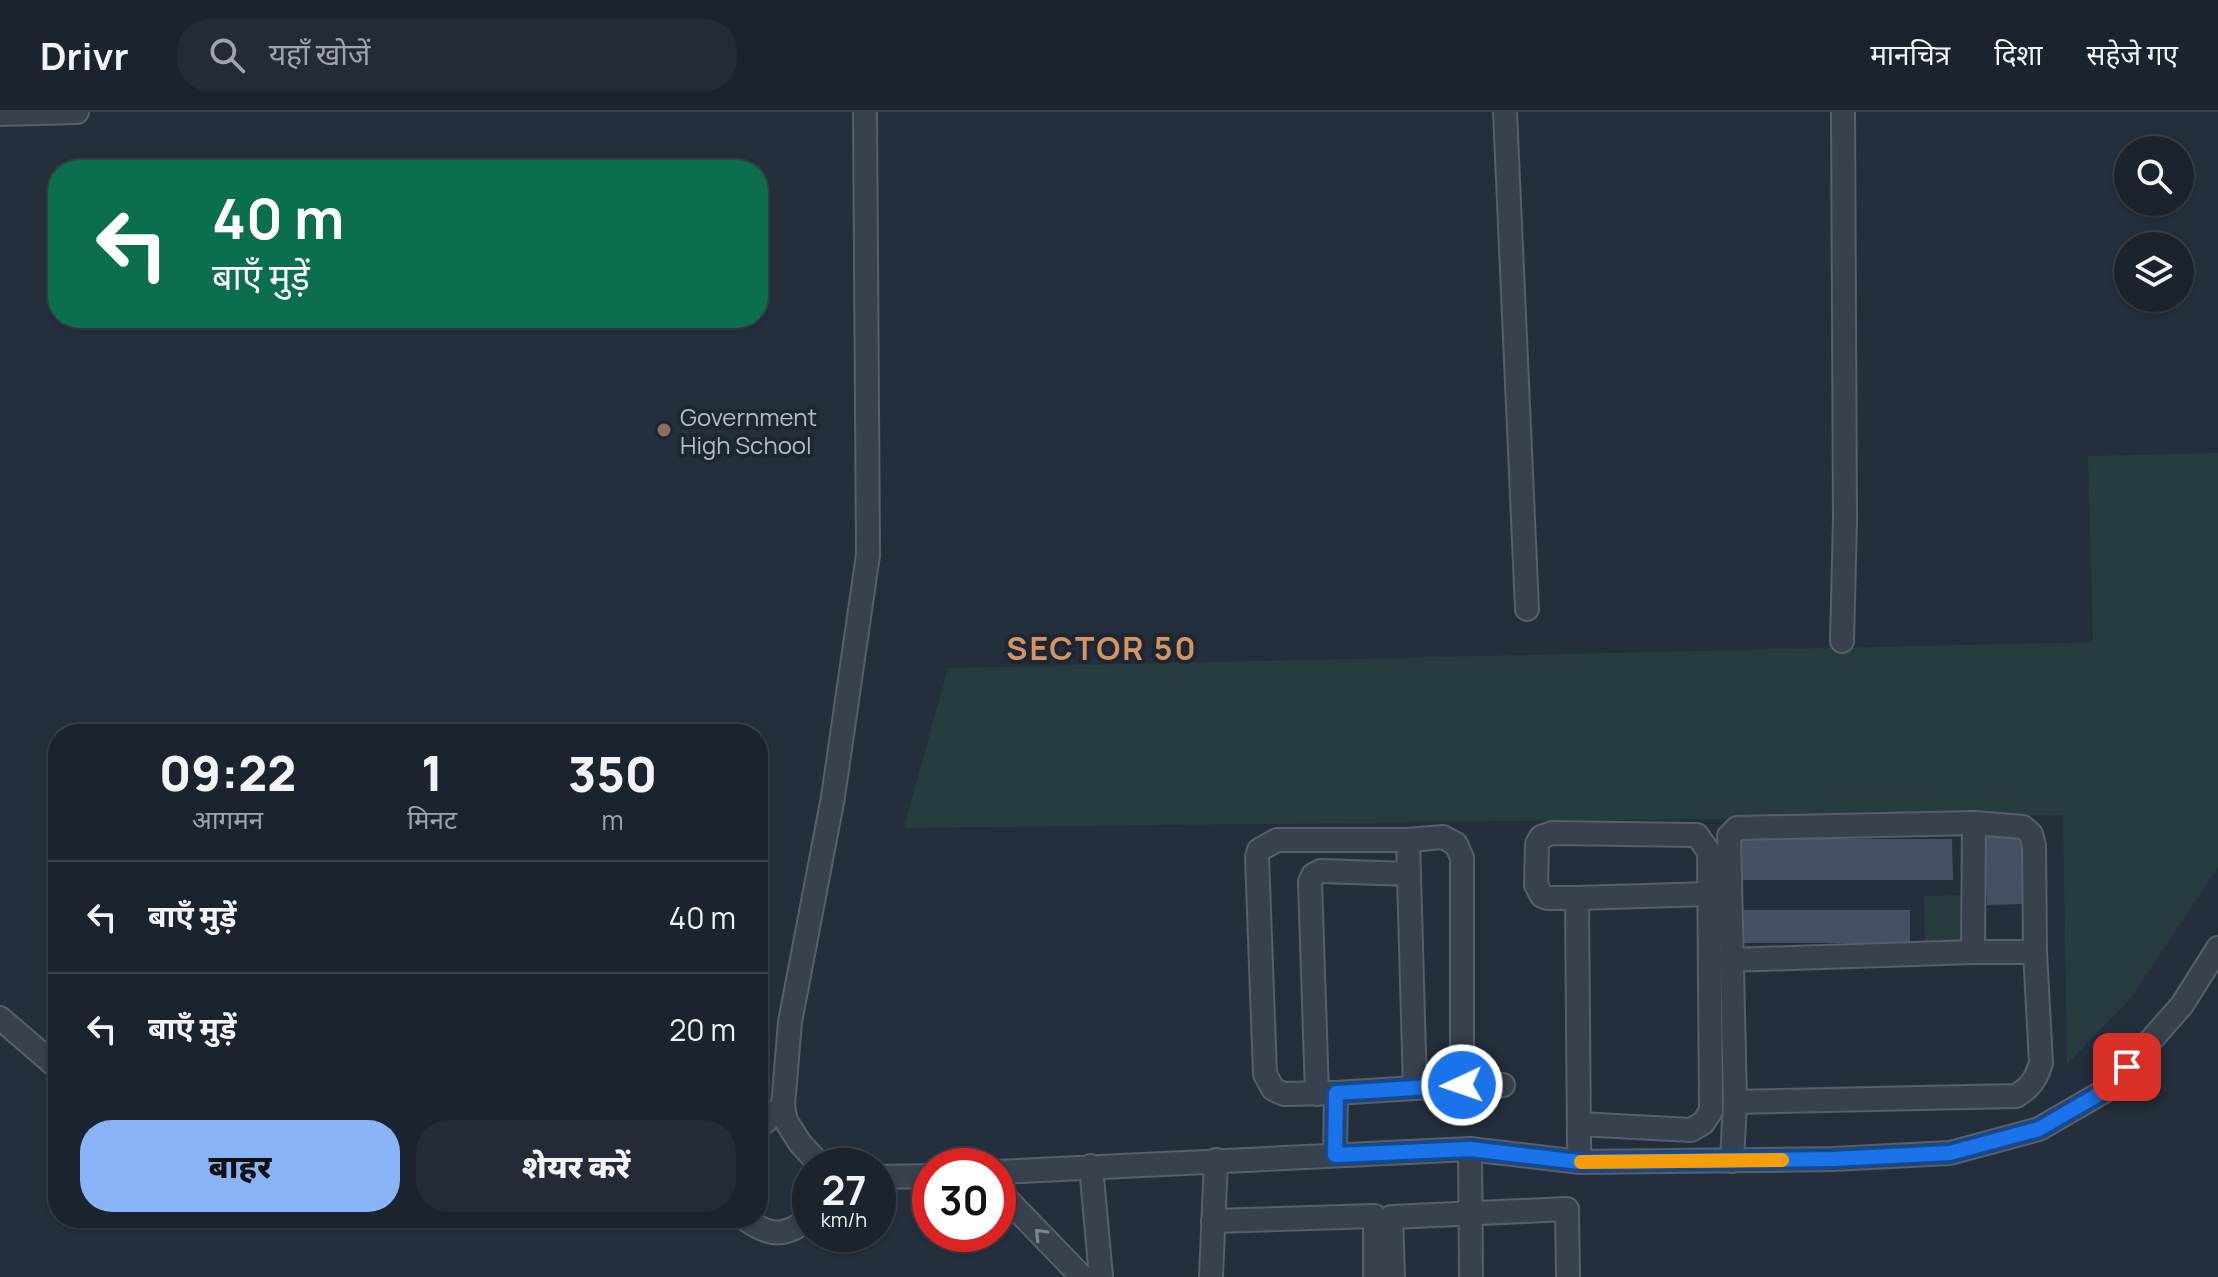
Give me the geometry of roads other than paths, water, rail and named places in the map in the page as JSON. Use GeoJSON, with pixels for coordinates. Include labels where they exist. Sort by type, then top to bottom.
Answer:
{"type":"FeatureCollection","features":[{"type":"Feature","properties":{"kind":"street"},"geometry":{"type":"LineString","coordinates":[[0,114],[77,112]]}},
{"type":"Feature","properties":{"kind":"street"},"geometry":{"type":"LineString","coordinates":[[804,1148],[786,1121],[783,1106],[790,1022],[833,797],[868,555],[865,112]]}},
{"type":"Feature","properties":{"kind":"street"},"geometry":{"type":"LineString","coordinates":[[1505,112],[1527,609]]}},
{"type":"Feature","properties":{"kind":"street"},"geometry":{"type":"LineString","coordinates":[[1842,641],[1845,520],[1843,112]]}},
{"type":"Feature","properties":{"kind":"street"},"geometry":{"type":"LineString","coordinates":[[1973,952],[1974,823]]}},
{"type":"Feature","properties":{"kind":"street"},"geometry":{"type":"LineString","coordinates":[[1732,1161],[1735,1102],[1729,836],[1737,828],[1974,823],[2023,827],[2031,834],[2034,846],[2035,952],[2041,1063],[2036,1079],[2029,1088],[2016,1096],[1735,1102]]}},
{"type":"Feature","properties":{"kind":"street"},"geometry":{"type":"LineString","coordinates":[[1579,1124],[1691,1130],[1703,1123],[1711,1111],[1709,852],[1697,835],[1552,833],[1541,837],[1537,844],[1536,885],[1542,896],[1547,898],[1709,894]]}},
{"type":"Feature","properties":{"kind":"street"},"geometry":{"type":"LineString","coordinates":[[1462,1085],[1462,858],[1456,844],[1443,837],[1277,840],[1259,850],[1265,1074],[1273,1089],[1284,1094],[1503,1085]]}},
{"type":"Feature","properties":{"kind":"street"},"geometry":{"type":"LineString","coordinates":[[1408,840],[1415,1088]]}},
{"type":"Feature","properties":{"kind":"street"},"geometry":{"type":"LineString","coordinates":[[1335,1155],[1326,1093],[1310,882],[1313,875],[1321,871],[1409,874]]}},
{"type":"Feature","properties":{"kind":"street"},"geometry":{"type":"LineString","coordinates":[[1577,898],[1580,1162]]}},
{"type":"Feature","properties":{"kind":"street"},"geometry":{"type":"LineString","coordinates":[[1016,1171],[1470,1149],[1580,1162],[1833,1159],[1950,1153],[2039,1129],[2108,1089],[2182,1005],[2218,948]]}},
{"type":"Feature","properties":{"kind":"street"},"geometry":{"type":"LineString","coordinates":[[1730,960],[2035,952]]}},
{"type":"Feature","properties":{"kind":"street"},"geometry":{"type":"LineString","coordinates":[[0,1018],[48,1059]]}},
{"type":"Feature","properties":{"kind":"street"},"geometry":{"type":"LineString","coordinates":[[768,1119],[783,1106]]}},
{"type":"Feature","properties":{"kind":"street"},"geometry":{"type":"LineString","coordinates":[[1470,1149],[1471,1277]]}},
{"type":"Feature","properties":{"kind":"street"},"geometry":{"type":"LineString","coordinates":[[1211,1277],[1216,1160]]}},
{"type":"Feature","properties":{"kind":"street"},"geometry":{"type":"LineString","coordinates":[[1091,1166],[1101,1277]]}},
{"type":"Feature","properties":{"kind":"street"},"geometry":{"type":"LineString","coordinates":[[1016,1209],[1082,1277]]}},
{"type":"Feature","properties":{"kind":"street"},"geometry":{"type":"LineString","coordinates":[[1393,1277],[1391,1217],[1567,1209],[1568,1277]]}},
{"type":"Feature","properties":{"kind":"street"},"geometry":{"type":"LineString","coordinates":[[1213,1221],[1375,1216],[1375,1277]]}},
{"type":"Feature","properties":{"kind":"street"},"geometry":{"type":"LineString","coordinates":[[762,1228],[788,1233],[792,1230]]}},
{"type":"Feature","properties":{"kind":"place","name":"Government High School"},"geometry":{"type":"Point","coordinates":[664,430]}},
{"type":"Feature","properties":{"kind":"district","name":"SECTOR 50"},"geometry":{"type":"Point","coordinates":[1102,648]}}]}
